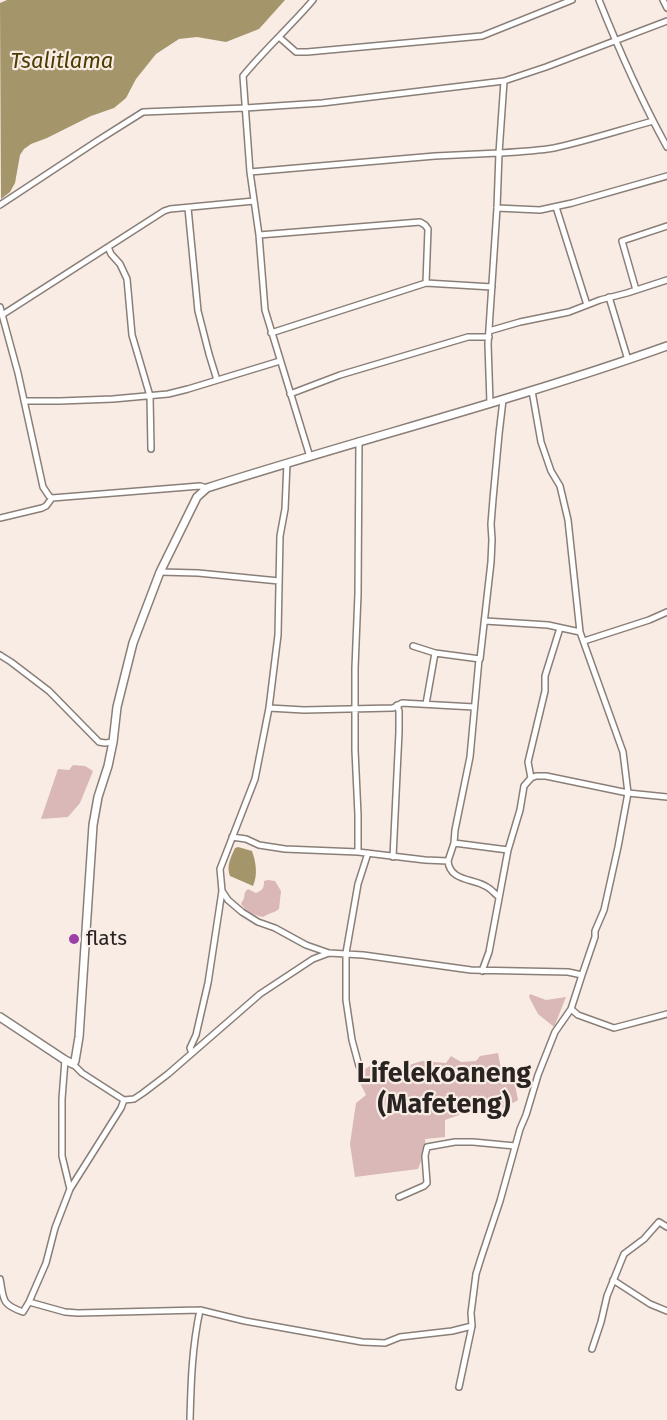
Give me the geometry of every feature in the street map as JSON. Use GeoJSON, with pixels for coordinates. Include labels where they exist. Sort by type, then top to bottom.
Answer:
{"type":"FeatureCollection","features":[{"type":"Feature","properties":{"kind":"street"},"geometry":{"type":"LineString","coordinates":[[310,457],[265,310],[259,235],[250,172],[243,76],[313,0]]}},
{"type":"Feature","properties":{"kind":"street"},"geometry":{"type":"LineString","coordinates":[[279,38],[296,51],[307,52],[482,36],[572,0]]}},
{"type":"Feature","properties":{"kind":"street"},"geometry":{"type":"LineString","coordinates":[[599,0],[615,40],[667,147]]}},
{"type":"Feature","properties":{"kind":"street"},"geometry":{"type":"LineString","coordinates":[[663,0],[667,8]]}},
{"type":"Feature","properties":{"kind":"street"},"geometry":{"type":"LineString","coordinates":[[0,205],[143,112],[322,103],[504,81],[667,21]]}},
{"type":"Feature","properties":{"kind":"street"},"geometry":{"type":"LineString","coordinates":[[490,403],[489,334],[504,81]]}},
{"type":"Feature","properties":{"kind":"street"},"geometry":{"type":"LineString","coordinates":[[250,172],[435,156],[525,152],[555,148],[653,121]]}},
{"type":"Feature","properties":{"kind":"street"},"geometry":{"type":"LineString","coordinates":[[497,208],[540,210],[556,207],[667,176]]}},
{"type":"Feature","properties":{"kind":"street"},"geometry":{"type":"LineString","coordinates":[[2,315],[164,211],[254,201]]}},
{"type":"Feature","properties":{"kind":"street"},"geometry":{"type":"LineString","coordinates":[[556,207],[587,305]]}},
{"type":"Feature","properties":{"kind":"street"},"geometry":{"type":"LineString","coordinates":[[188,208],[198,311],[208,354],[218,380]]}},
{"type":"Feature","properties":{"kind":"street"},"geometry":{"type":"LineString","coordinates":[[259,235],[420,222],[428,229],[426,282]]}},
{"type":"Feature","properties":{"kind":"street"},"geometry":{"type":"LineString","coordinates":[[636,290],[622,241],[667,226]]}},
{"type":"Feature","properties":{"kind":"street"},"geometry":{"type":"LineString","coordinates":[[108,247],[127,279],[132,335],[150,396],[151,449]]}},
{"type":"Feature","properties":{"kind":"street"},"geometry":{"type":"LineString","coordinates":[[290,394],[340,375],[434,346],[489,334],[520,322],[569,312],[609,297],[667,280]]}},
{"type":"Feature","properties":{"kind":"street"},"geometry":{"type":"LineString","coordinates":[[271,333],[426,282],[492,287]]}},
{"type":"Feature","properties":{"kind":"street"},"geometry":{"type":"LineString","coordinates":[[609,297],[628,360]]}},
{"type":"Feature","properties":{"kind":"street"},"geometry":{"type":"LineString","coordinates":[[0,307],[18,373],[43,487],[49,496],[52,498],[200,486],[207,488]]}},
{"type":"Feature","properties":{"kind":"street"},"geometry":{"type":"LineString","coordinates":[[70,1189],[62,1156],[62,1100],[69,1062],[77,1056],[93,825],[98,796],[108,766],[117,707],[133,643],[160,572],[197,496],[207,488],[503,400],[667,346]]}},
{"type":"Feature","properties":{"kind":"street"},"geometry":{"type":"LineString","coordinates":[[24,401],[102,400],[168,394],[188,390],[280,361]]}},
{"type":"Feature","properties":{"kind":"street"},"geometry":{"type":"LineString","coordinates":[[459,1387],[472,1326],[471,1314],[476,1274],[538,1075],[555,1032],[571,1009],[595,931],[604,910],[628,793],[623,752],[580,632],[568,520],[560,486],[551,471],[541,442],[532,391]]}},
{"type":"Feature","properties":{"kind":"street"},"geometry":{"type":"LineString","coordinates":[[498,897],[486,886],[458,877],[449,867],[448,861],[454,843],[470,757],[491,562],[491,524],[503,400]]}},
{"type":"Feature","properties":{"kind":"street"},"geometry":{"type":"LineString","coordinates":[[358,852],[355,710],[359,441]]}},
{"type":"Feature","properties":{"kind":"street"},"geometry":{"type":"LineString","coordinates":[[192,1053],[190,1048],[196,1035],[206,994],[222,891],[220,869],[255,779],[269,708],[278,635],[280,536],[285,509],[286,463]]}},
{"type":"Feature","properties":{"kind":"street"},"geometry":{"type":"LineString","coordinates":[[0,518],[42,508],[52,498]]}},
{"type":"Feature","properties":{"kind":"street"},"geometry":{"type":"LineString","coordinates":[[160,572],[198,573],[279,582]]}},
{"type":"Feature","properties":{"kind":"street"},"geometry":{"type":"LineString","coordinates":[[584,641],[667,612]]}},
{"type":"Feature","properties":{"kind":"street"},"geometry":{"type":"LineString","coordinates":[[485,621],[548,625],[580,632]]}},
{"type":"Feature","properties":{"kind":"street"},"geometry":{"type":"LineString","coordinates":[[531,778],[528,762],[545,691],[545,676],[560,628]]}},
{"type":"Feature","properties":{"kind":"street"},"geometry":{"type":"LineString","coordinates":[[413,646],[435,653],[479,659]]}},
{"type":"Feature","properties":{"kind":"street"},"geometry":{"type":"LineString","coordinates":[[426,704],[435,653]]}},
{"type":"Feature","properties":{"kind":"street"},"geometry":{"type":"LineString","coordinates":[[0,655],[49,692],[99,741],[113,742]]}},
{"type":"Feature","properties":{"kind":"street"},"geometry":{"type":"LineString","coordinates":[[269,708],[355,710],[393,708],[402,703],[474,707]]}},
{"type":"Feature","properties":{"kind":"street"},"geometry":{"type":"LineString","coordinates":[[393,856],[399,732],[398,705]]}},
{"type":"Feature","properties":{"kind":"street"},"geometry":{"type":"LineString","coordinates":[[482,971],[489,952],[514,825],[520,810],[524,786],[531,778],[540,776],[561,778],[628,793],[667,797]]}},
{"type":"Feature","properties":{"kind":"street"},"geometry":{"type":"LineString","coordinates":[[232,837],[246,839],[259,845],[285,849],[358,852],[448,861]]}},
{"type":"Feature","properties":{"kind":"street"},"geometry":{"type":"LineString","coordinates":[[454,843],[508,850]]}},
{"type":"Feature","properties":{"kind":"street"},"geometry":{"type":"LineString","coordinates":[[359,1066],[352,1040],[346,1000],[346,953],[358,884],[368,853]]}},
{"type":"Feature","properties":{"kind":"street"},"geometry":{"type":"LineString","coordinates":[[222,891],[228,900],[258,922],[276,928],[306,945],[329,953]]}},
{"type":"Feature","properties":{"kind":"street"},"geometry":{"type":"LineString","coordinates":[[0,1017],[124,1100],[134,1099],[143,1094],[260,993],[313,958],[329,953],[406,960],[482,971],[568,972],[582,975]]}},
{"type":"Feature","properties":{"kind":"street"},"geometry":{"type":"LineString","coordinates":[[571,1009],[578,1015],[614,1028],[667,1014]]}},
{"type":"Feature","properties":{"kind":"street"},"geometry":{"type":"LineString","coordinates":[[0,1279],[5,1302],[9,1307],[23,1312],[46,1263],[55,1228],[70,1189],[124,1100]]}},
{"type":"Feature","properties":{"kind":"street"},"geometry":{"type":"LineString","coordinates":[[399,1197],[427,1183],[425,1156],[427,1146],[473,1142],[515,1146]]}},
{"type":"Feature","properties":{"kind":"street"},"geometry":{"type":"LineString","coordinates":[[592,1349],[607,1296],[624,1254],[644,1239],[659,1222],[667,1227]]}},
{"type":"Feature","properties":{"kind":"street"},"geometry":{"type":"LineString","coordinates":[[613,1280],[650,1304],[667,1311]]}},
{"type":"Feature","properties":{"kind":"street"},"geometry":{"type":"LineString","coordinates":[[29,1302],[64,1312],[78,1313],[210,1311],[245,1321],[362,1342],[385,1343],[400,1337],[452,1331],[472,1326]]}},
{"type":"Feature","properties":{"kind":"street"},"geometry":{"type":"LineString","coordinates":[[190,1420],[194,1337],[200,1310]]}},
{"type":"Feature","properties":{"kind":"shaded area"},"geometry":{"type":"Polygon","coordinates":[[[73,765],[85,766],[93,771],[80,803],[68,817],[41,819],[58,769],[69,770],[73,765]]]}},
{"type":"Feature","properties":{"kind":"shaded area"},"geometry":{"type":"Polygon","coordinates":[[[264,881],[275,881],[281,891],[279,909],[263,917],[251,913],[241,904],[248,889],[256,893],[263,888],[264,881]]]}},
{"type":"Feature","properties":{"kind":"shaded area"},"geometry":{"type":"Polygon","coordinates":[[[530,994],[546,1000],[566,997],[554,1027],[538,1014],[529,997],[530,994]]]}},
{"type":"Feature","properties":{"kind":"shaded area"},"geometry":{"type":"Polygon","coordinates":[[[498,1053],[501,1069],[513,1074],[518,1100],[489,1111],[459,1104],[457,1107],[461,1109],[459,1115],[445,1120],[445,1137],[425,1139],[426,1148],[418,1169],[355,1177],[350,1144],[356,1103],[366,1095],[356,1075],[373,1064],[393,1070],[422,1061],[446,1063],[451,1056],[461,1062],[476,1061],[480,1056],[498,1053]]]}},
{"type":"Feature","properties":{"kind":"water","name":"Tsalitlama"},"geometry":{"type":"Polygon","coordinates":[[[7,0],[285,0],[259,29],[226,42],[197,37],[179,39],[156,54],[136,79],[126,98],[114,108],[91,116],[24,149],[20,155],[15,183],[10,192],[1,199],[0,3],[7,0]]]}},
{"type":"Feature","properties":{"kind":"water"},"geometry":{"type":"Polygon","coordinates":[[[235,848],[252,851],[256,868],[253,886],[230,876],[230,862],[235,848]]]}},
{"type":"Feature","properties":{"kind":"place","name":"flats"},"geometry":{"type":"Point","coordinates":[74,939]}},
{"type":"Feature","properties":{"kind":"district","name":"Lifelekoaneng (Mafeteng)"},"geometry":{"type":"Point","coordinates":[444,1090]}}]}
